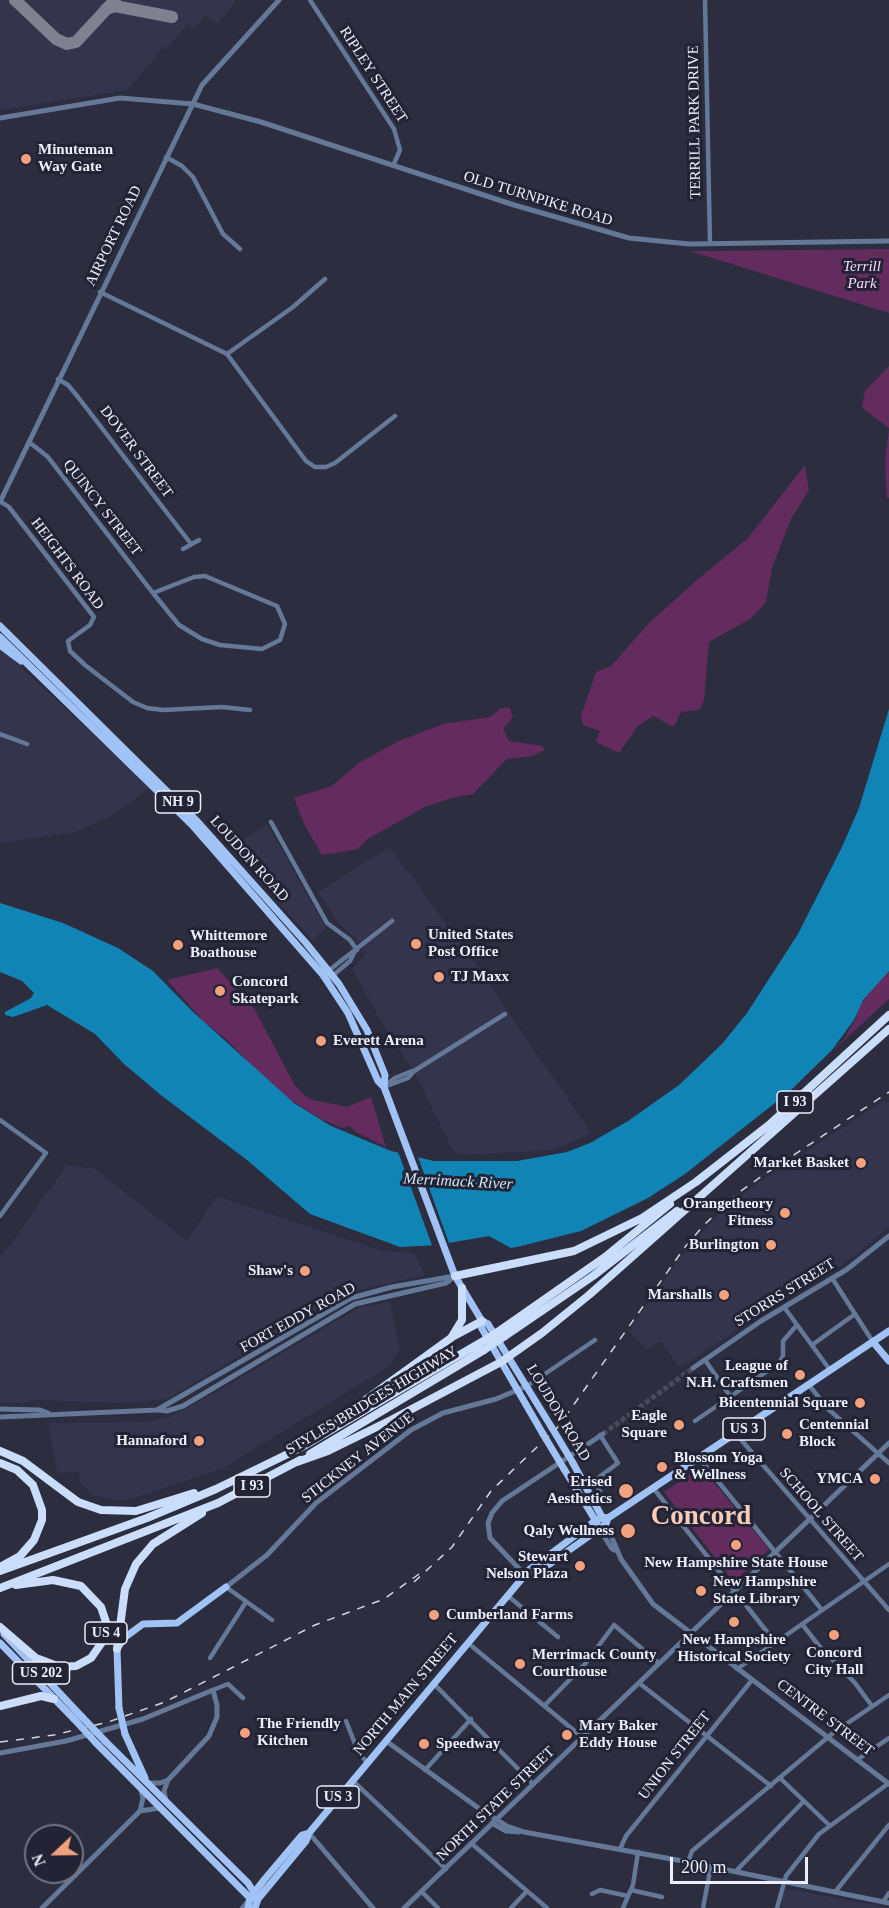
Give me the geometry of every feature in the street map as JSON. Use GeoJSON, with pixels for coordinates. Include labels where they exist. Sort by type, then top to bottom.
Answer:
{"type":"FeatureCollection","features":[{"type":"Feature","properties":{"kind":"highway","name":"I 93"},"geometry":{"type":"LineString","coordinates":[[696,1182],[785,1111],[889,1015]]}},
{"type":"Feature","properties":{"kind":"highway","name":"I 93"},"geometry":{"type":"LineString","coordinates":[[722,1178],[889,1029]]}},
{"type":"Feature","properties":{"kind":"highway"},"geometry":{"type":"LineString","coordinates":[[297,1462],[328,1451],[391,1420],[504,1360],[589,1295],[722,1178]]}},
{"type":"Feature","properties":{"kind":"highway","name":"STYLES BRIDGES HIGHWAY"},"geometry":{"type":"LineString","coordinates":[[1,1587],[218,1503],[297,1462],[593,1276],[722,1178]]}},
{"type":"Feature","properties":{"kind":"highway"},"geometry":{"type":"LineString","coordinates":[[454,1276],[574,1251],[618,1232],[696,1182]]}},
{"type":"Feature","properties":{"kind":"highway","name":"STYLES BRIDGES HIGHWAY"},"geometry":{"type":"LineString","coordinates":[[503,1333],[605,1257],[696,1182]]}},
{"type":"Feature","properties":{"kind":"highway"},"geometry":{"type":"LineString","coordinates":[[451,1338],[462,1320],[462,1288]]}},
{"type":"Feature","properties":{"kind":"highway"},"geometry":{"type":"LineString","coordinates":[[278,1459],[364,1402],[451,1338],[482,1321]]}},
{"type":"Feature","properties":{"kind":"highway","name":"STYLES BRIDGES HIGHWAY"},"geometry":{"type":"LineString","coordinates":[[0,1569],[147,1518],[216,1489],[278,1459],[482,1346]]}},
{"type":"Feature","properties":{"kind":"highway"},"geometry":{"type":"LineString","coordinates":[[0,1451],[23,1461],[71,1498],[101,1510],[136,1511],[216,1489]]}},
{"type":"Feature","properties":{"kind":"highway"},"geometry":{"type":"LineString","coordinates":[[0,1463],[26,1477],[38,1494],[42,1510],[42,1520],[34,1540],[20,1556],[0,1569]]}},
{"type":"Feature","properties":{"kind":"highway"},"geometry":{"type":"LineString","coordinates":[[117,1649],[125,1589],[136,1564],[153,1544],[166,1534],[218,1503]]}},
{"type":"Feature","properties":{"kind":"highway","name":"US 4"},"geometry":{"type":"LineString","coordinates":[[0,1628],[36,1658],[60,1667],[76,1666],[91,1659],[101,1648],[106,1632],[105,1618],[98,1602],[86,1589],[74,1583],[53,1580],[1,1587]]}},
{"type":"Feature","properties":{"kind":"highway"},"geometry":{"type":"LineString","coordinates":[[0,1706],[41,1696],[54,1699]]}},
{"type":"Feature","properties":{"kind":"main road"},"geometry":{"type":"LineString","coordinates":[[0,621],[14,635],[23,650]]}},
{"type":"Feature","properties":{"kind":"main road","name":"LOUDON ROAD"},"geometry":{"type":"LineString","coordinates":[[0,626],[197,821],[328,975],[367,1030],[385,1075],[384,1087],[454,1276],[482,1321],[488,1324],[517,1390],[564,1469],[602,1522]]}},
{"type":"Feature","properties":{"kind":"main road","name":"LOUDON ROAD"},"geometry":{"type":"LineString","coordinates":[[0,637],[192,825],[328,975]]}},
{"type":"Feature","properties":{"kind":"main road"},"geometry":{"type":"LineString","coordinates":[[0,645],[12,656],[31,667]]}},
{"type":"Feature","properties":{"kind":"main road","name":"US 3"},"geometry":{"type":"LineString","coordinates":[[873,1342],[889,1331]]}},
{"type":"Feature","properties":{"kind":"main road"},"geometry":{"type":"LineString","coordinates":[[873,1342],[889,1362]]}},
{"type":"Feature","properties":{"kind":"main road","name":"NORTH MAIN STREET"},"geometry":{"type":"LineString","coordinates":[[254,1899],[306,1841],[309,1833],[352,1780],[526,1576],[537,1573],[602,1522],[873,1342]]}},
{"type":"Feature","properties":{"kind":"main road","name":"LOUDON ROAD"},"geometry":{"type":"LineString","coordinates":[[504,1360],[527,1386],[573,1463],[602,1522]]}},
{"type":"Feature","properties":{"kind":"main road"},"geometry":{"type":"LineString","coordinates":[[147,1783],[125,1734],[119,1708],[117,1649],[130,1630],[150,1622],[177,1623],[226,1587]]}},
{"type":"Feature","properties":{"kind":"main road","name":"US 202"},"geometry":{"type":"LineString","coordinates":[[0,1628],[147,1783],[164,1806]]}},
{"type":"Feature","properties":{"kind":"main road","name":"US 202"},"geometry":{"type":"LineString","coordinates":[[0,1643],[140,1788],[174,1815],[254,1899]]}},
{"type":"Feature","properties":{"kind":"main road","name":"NORTH MAIN STREET"},"geometry":{"type":"LineString","coordinates":[[255,1891],[302,1835],[309,1833]]}},
{"type":"Feature","properties":{"kind":"main road","name":"US 202"},"geometry":{"type":"LineString","coordinates":[[195,1836],[255,1891]]}},
{"type":"Feature","properties":{"kind":"main road","name":"US 3"},"geometry":{"type":"LineString","coordinates":[[255,1891],[255,1908]]}},
{"type":"Feature","properties":{"kind":"main road","name":"US 3"},"geometry":{"type":"LineString","coordinates":[[248,1908],[254,1899]]}},
{"type":"Feature","properties":{"kind":"street","name":"AIRPORT ROAD"},"geometry":{"type":"LineString","coordinates":[[0,501],[100,292],[208,76],[279,0]]}},
{"type":"Feature","properties":{"kind":"street","name":"RIPLEY STREET"},"geometry":{"type":"LineString","coordinates":[[310,0],[394,129],[400,150],[393,166]]}},
{"type":"Feature","properties":{"kind":"street","name":"TERRILL PARK DRIVE"},"geometry":{"type":"LineString","coordinates":[[705,0],[710,243]]}},
{"type":"Feature","properties":{"kind":"street","name":"OLD TURNPIKE ROAD"},"geometry":{"type":"LineString","coordinates":[[0,118],[120,98],[193,104],[261,122],[605,233],[656,243],[889,241]]}},
{"type":"Feature","properties":{"kind":"street"},"geometry":{"type":"LineString","coordinates":[[166,158],[182,166],[193,177],[223,234],[240,249]]}},
{"type":"Feature","properties":{"kind":"street"},"geometry":{"type":"LineString","coordinates":[[227,354],[293,307],[325,279]]}},
{"type":"Feature","properties":{"kind":"street"},"geometry":{"type":"LineString","coordinates":[[100,292],[227,354],[306,461],[315,467],[326,467],[335,463],[395,416]]}},
{"type":"Feature","properties":{"kind":"street","name":"DOVER STREET"},"geometry":{"type":"LineString","coordinates":[[58,380],[68,385],[78,397],[191,544]]}},
{"type":"Feature","properties":{"kind":"street","name":"QUINCY STREET"},"geometry":{"type":"LineString","coordinates":[[29,442],[48,457],[153,593],[179,625],[210,642],[262,649],[277,643],[284,632],[284,620],[277,606],[243,594],[215,579],[194,577],[153,593]]}},
{"type":"Feature","properties":{"kind":"street","name":"HEIGHTS ROAD"},"geometry":{"type":"LineString","coordinates":[[0,501],[9,507],[94,618],[90,626],[68,641],[70,651],[85,665],[133,702],[147,708],[163,710],[222,706],[250,710]]}},
{"type":"Feature","properties":{"kind":"street"},"geometry":{"type":"LineString","coordinates":[[183,549],[199,540]]}},
{"type":"Feature","properties":{"kind":"street"},"geometry":{"type":"LineString","coordinates":[[0,734],[27,744]]}},
{"type":"Feature","properties":{"kind":"street"},"geometry":{"type":"LineString","coordinates":[[271,822],[327,923],[350,940],[356,951]]}},
{"type":"Feature","properties":{"kind":"street"},"geometry":{"type":"LineString","coordinates":[[328,975],[350,961],[356,951],[392,921]]}},
{"type":"Feature","properties":{"kind":"street"},"geometry":{"type":"LineString","coordinates":[[384,1087],[408,1078],[414,1071],[505,1014]]}},
{"type":"Feature","properties":{"kind":"street"},"geometry":{"type":"LineString","coordinates":[[0,1121],[46,1153],[0,1216]]}},
{"type":"Feature","properties":{"kind":"street","name":"STORRS STREET"},"geometry":{"type":"LineString","coordinates":[[693,1368],[784,1307],[858,1262],[889,1236]]}},
{"type":"Feature","properties":{"kind":"street","name":"FORT EDDY ROAD"},"geometry":{"type":"LineString","coordinates":[[0,1417],[48,1413],[157,1410],[351,1298],[392,1287],[454,1276]]}},
{"type":"Feature","properties":{"kind":"street"},"geometry":{"type":"LineString","coordinates":[[832,1278],[873,1342]]}},
{"type":"Feature","properties":{"kind":"street"},"geometry":{"type":"LineString","coordinates":[[784,1307],[830,1370]]}},
{"type":"Feature","properties":{"kind":"street"},"geometry":{"type":"LineString","coordinates":[[812,1345],[855,1314]]}},
{"type":"Feature","properties":{"kind":"street"},"geometry":{"type":"LineString","coordinates":[[695,1421],[779,1363],[783,1356],[783,1341],[797,1325]]}},
{"type":"Feature","properties":{"kind":"street"},"geometry":{"type":"LineString","coordinates":[[527,1386],[595,1340]]}},
{"type":"Feature","properties":{"kind":"street"},"geometry":{"type":"LineString","coordinates":[[705,1360],[730,1396]]}},
{"type":"Feature","properties":{"kind":"street"},"geometry":{"type":"LineString","coordinates":[[809,1385],[827,1408],[889,1463]]}},
{"type":"Feature","properties":{"kind":"street","name":"STICKNEY AVENUE"},"geometry":{"type":"LineString","coordinates":[[226,1587],[267,1555],[316,1503],[411,1430],[443,1413],[496,1399],[527,1386]]}},
{"type":"Feature","properties":{"kind":"street","name":"FORT EDDY ROAD"},"geometry":{"type":"LineString","coordinates":[[0,1410],[40,1410],[48,1413]]}},
{"type":"Feature","properties":{"kind":"street"},"geometry":{"type":"LineString","coordinates":[[526,1576],[490,1538],[488,1523],[492,1513],[502,1502],[602,1434],[618,1463],[594,1481],[600,1491]]}},
{"type":"Feature","properties":{"kind":"street","name":"SCHOOL STREET"},"geometry":{"type":"LineString","coordinates":[[736,1434],[889,1610]]}},
{"type":"Feature","properties":{"kind":"street","name":"NORTH STATE STREET"},"geometry":{"type":"LineString","coordinates":[[404,1908],[889,1443]]}},
{"type":"Feature","properties":{"kind":"street"},"geometry":{"type":"LineString","coordinates":[[700,1459],[822,1610]]}},
{"type":"Feature","properties":{"kind":"street"},"geometry":{"type":"LineString","coordinates":[[654,1489],[775,1642]]}},
{"type":"Feature","properties":{"kind":"street","name":"CENTRE STREET"},"geometry":{"type":"LineString","coordinates":[[602,1522],[612,1549],[617,1551],[647,1597],[690,1633],[889,1783]]}},
{"type":"Feature","properties":{"kind":"street"},"geometry":{"type":"LineString","coordinates":[[737,1669],[889,1564]]}},
{"type":"Feature","properties":{"kind":"street"},"geometry":{"type":"LineString","coordinates":[[226,1587],[272,1620]]}},
{"type":"Feature","properties":{"kind":"street"},"geometry":{"type":"LineString","coordinates":[[508,1596],[558,1637]]}},
{"type":"Feature","properties":{"kind":"street"},"geometry":{"type":"LineString","coordinates":[[210,1658],[246,1602]]}},
{"type":"Feature","properties":{"kind":"street"},"geometry":{"type":"LineString","coordinates":[[802,1624],[820,1647],[855,1683],[872,1706]]}},
{"type":"Feature","properties":{"kind":"street"},"geometry":{"type":"LineString","coordinates":[[546,1704],[585,1664],[614,1625],[659,1663]]}},
{"type":"Feature","properties":{"kind":"street"},"geometry":{"type":"LineString","coordinates":[[468,1643],[546,1704],[582,1737]]}},
{"type":"Feature","properties":{"kind":"street","name":"UNION STREET"},"geometry":{"type":"LineString","coordinates":[[620,1849],[626,1836],[752,1680]]}},
{"type":"Feature","properties":{"kind":"street"},"geometry":{"type":"LineString","coordinates":[[639,1683],[771,1785]]}},
{"type":"Feature","properties":{"kind":"street"},"geometry":{"type":"LineString","coordinates":[[0,1753],[57,1743],[143,1719],[228,1684],[243,1698]]}},
{"type":"Feature","properties":{"kind":"street"},"geometry":{"type":"LineString","coordinates":[[434,1684],[533,1784]]}},
{"type":"Feature","properties":{"kind":"street"},"geometry":{"type":"LineString","coordinates":[[147,1783],[160,1783],[168,1780],[195,1753],[213,1729],[218,1710],[213,1690]]}},
{"type":"Feature","properties":{"kind":"street"},"geometry":{"type":"LineString","coordinates":[[688,1862],[692,1851],[828,1737],[889,1695]]}},
{"type":"Feature","properties":{"kind":"street"},"geometry":{"type":"LineString","coordinates":[[425,1770],[471,1719]]}},
{"type":"Feature","properties":{"kind":"street"},"geometry":{"type":"LineString","coordinates":[[346,1721],[361,1756],[367,1762]]}},
{"type":"Feature","properties":{"kind":"street"},"geometry":{"type":"LineString","coordinates":[[858,1760],[889,1738]]}},
{"type":"Feature","properties":{"kind":"street"},"geometry":{"type":"LineString","coordinates":[[386,1741],[494,1821],[524,1832],[711,1866],[886,1902],[889,1893]]}},
{"type":"Feature","properties":{"kind":"street"},"geometry":{"type":"LineString","coordinates":[[780,1778],[828,1824]]}},
{"type":"Feature","properties":{"kind":"street"},"geometry":{"type":"LineString","coordinates":[[42,1908],[140,1811],[164,1806],[164,1791],[168,1780]]}},
{"type":"Feature","properties":{"kind":"street"},"geometry":{"type":"LineString","coordinates":[[352,1780],[446,1869]]}},
{"type":"Feature","properties":{"kind":"street"},"geometry":{"type":"LineString","coordinates":[[778,1907],[783,1882],[802,1854],[828,1824],[889,1783]]}},
{"type":"Feature","properties":{"kind":"street"},"geometry":{"type":"LineString","coordinates":[[140,1788],[143,1798],[140,1811]]}},
{"type":"Feature","properties":{"kind":"street"},"geometry":{"type":"LineString","coordinates":[[736,1871],[804,1801]]}},
{"type":"Feature","properties":{"kind":"street"},"geometry":{"type":"LineString","coordinates":[[835,1892],[889,1826]]}},
{"type":"Feature","properties":{"kind":"street"},"geometry":{"type":"LineString","coordinates":[[309,1833],[371,1907]]}},
{"type":"Feature","properties":{"kind":"street"},"geometry":{"type":"LineString","coordinates":[[472,1844],[547,1908]]}},
{"type":"Feature","properties":{"kind":"street"},"geometry":{"type":"LineString","coordinates":[[624,1908],[630,1893],[638,1852]]}},
{"type":"Feature","properties":{"kind":"street"},"geometry":{"type":"LineString","coordinates":[[703,1908],[711,1866]]}},
{"type":"Feature","properties":{"kind":"street"},"geometry":{"type":"LineString","coordinates":[[592,1894],[600,1890],[662,1898]]}},
{"type":"Feature","properties":{"kind":"street"},"geometry":{"type":"LineString","coordinates":[[514,1907],[527,1891]]}},
{"type":"Feature","properties":{"kind":"street"},"geometry":{"type":"LineString","coordinates":[[422,1892],[438,1908]]}},
{"type":"Feature","properties":{"kind":"street","name":"NORTH MAIN STREET"},"geometry":{"type":"LineString","coordinates":[[242,1908],[254,1899]]}},
{"type":"Feature","properties":{"kind":"shaded area"},"geometry":{"type":"Polygon","coordinates":[[[0,0],[235,0],[235,3],[217,25],[205,15],[194,28],[188,23],[167,49],[164,46],[128,90],[0,110],[0,0]]]}},
{"type":"Feature","properties":{"kind":"shaded area"},"geometry":{"type":"Polygon","coordinates":[[[0,648],[149,788],[110,817],[75,832],[0,843],[0,648]]]}},
{"type":"Feature","properties":{"kind":"shaded area"},"geometry":{"type":"Polygon","coordinates":[[[267,824],[326,928],[312,940],[273,896],[236,845],[267,824]]]}},
{"type":"Feature","properties":{"kind":"shaded area"},"geometry":{"type":"Polygon","coordinates":[[[390,847],[483,975],[591,1133],[554,1150],[463,1155],[453,1151],[417,1077],[386,1030],[352,969],[365,954],[357,939],[339,924],[318,892],[390,847]]]}},
{"type":"Feature","properties":{"kind":"shaded area"},"geometry":{"type":"Polygon","coordinates":[[[884,1101],[889,1102],[889,1227],[845,1263],[770,1308],[680,1368],[661,1341],[647,1350],[630,1332],[632,1326],[678,1261],[721,1211],[761,1181],[884,1101]]]}},
{"type":"Feature","properties":{"kind":"shaded area"},"geometry":{"type":"Polygon","coordinates":[[[67,1165],[95,1169],[187,1241],[216,1196],[380,1250],[415,1254],[425,1275],[346,1293],[167,1399],[117,1403],[32,1400],[24,1403],[0,1403],[0,1259],[67,1165]]]}},
{"type":"Feature","properties":{"kind":"shaded area"},"geometry":{"type":"Polygon","coordinates":[[[390,1302],[400,1349],[388,1367],[223,1468],[132,1499],[112,1500],[92,1495],[80,1483],[79,1472],[57,1473],[48,1423],[146,1422],[167,1418],[215,1393],[360,1307],[390,1302]]]}},
{"type":"Feature","properties":{"kind":"shaded area"},"geometry":{"type":"Polygon","coordinates":[[[784,1888],[885,1908],[784,1908],[781,1904],[784,1888]]]}},
{"type":"Feature","properties":{"kind":"green space","name":"Terrill Park"},"geometry":{"type":"Polygon","coordinates":[[[889,249],[889,313],[690,251],[708,251],[889,249]]]}},
{"type":"Feature","properties":{"kind":"green space"},"geometry":{"type":"Polygon","coordinates":[[[889,366],[889,428],[862,408],[865,391],[889,366]]]}},
{"type":"Feature","properties":{"kind":"green space"},"geometry":{"type":"Polygon","coordinates":[[[889,428],[889,498],[887,498],[885,464],[889,428]]]}},
{"type":"Feature","properties":{"kind":"green space"},"geometry":{"type":"Polygon","coordinates":[[[805,465],[809,490],[791,519],[772,568],[766,602],[750,619],[709,642],[704,701],[699,710],[681,712],[674,727],[653,716],[637,727],[619,753],[596,742],[600,731],[583,725],[581,716],[596,672],[611,666],[649,623],[748,538],[805,465]]]}},
{"type":"Feature","properties":{"kind":"green space"},"geometry":{"type":"Polygon","coordinates":[[[501,708],[510,708],[513,717],[503,729],[509,741],[543,746],[544,750],[532,756],[507,759],[473,794],[451,798],[425,807],[366,840],[358,849],[322,855],[304,824],[294,798],[332,786],[360,762],[399,741],[443,724],[490,717],[501,708]]]}},
{"type":"Feature","properties":{"kind":"green space"},"geometry":{"type":"Polygon","coordinates":[[[217,968],[255,1010],[294,1084],[301,1092],[310,1099],[347,1107],[371,1097],[386,1147],[349,1126],[342,1128],[321,1119],[278,1092],[226,1039],[205,1023],[167,980],[217,968]]]}},
{"type":"Feature","properties":{"kind":"green space"},"geometry":{"type":"Polygon","coordinates":[[[889,969],[889,999],[828,1055],[844,1039],[856,1018],[858,1008],[889,969]]]}},
{"type":"Feature","properties":{"kind":"green space"},"geometry":{"type":"Polygon","coordinates":[[[701,1467],[769,1549],[734,1582],[664,1492],[701,1467]]]}},
{"type":"Feature","properties":{"kind":"water","name":"Merrimack River"},"geometry":{"type":"Polygon","coordinates":[[[889,709],[889,971],[863,1000],[854,1020],[832,1050],[790,1091],[685,1174],[648,1198],[581,1231],[511,1248],[489,1236],[437,1245],[400,1247],[310,1214],[247,1160],[162,1096],[124,1064],[95,1034],[47,1005],[13,1017],[5,1015],[5,1012],[31,998],[34,993],[22,981],[0,972],[0,903],[63,923],[118,948],[153,971],[192,1011],[294,1103],[331,1126],[391,1151],[434,1161],[517,1161],[567,1152],[590,1143],[628,1121],[679,1085],[722,1044],[747,1013],[798,934],[842,847],[859,808],[889,709]]]}},
{"type":"Feature","properties":{"kind":"pier"},"geometry":{"type":"Polygon","coordinates":[[[397,1149],[417,1154],[450,1246],[433,1248],[397,1149]]]}},
{"type":"Feature","properties":{"kind":"taxiway"},"geometry":{"type":"LineString","coordinates":[[15,0],[56,39],[67,44],[76,42],[115,0]]}},
{"type":"Feature","properties":{"kind":"taxiway"},"geometry":{"type":"LineString","coordinates":[[106,9],[115,6],[172,17]]}},
{"type":"Feature","properties":{"kind":"tunnel"},"geometry":{"type":"LineString","coordinates":[[603,1434],[693,1368]]}},
{"type":"Feature","properties":{"kind":"railway"},"geometry":{"type":"LineString","coordinates":[[414,1582],[452,1547],[491,1491],[558,1427],[685,1247],[704,1225],[738,1193],[889,1092]]}},
{"type":"Feature","properties":{"kind":"railway"},"geometry":{"type":"LineString","coordinates":[[0,1742],[54,1735],[108,1722],[165,1702],[315,1625],[384,1599],[419,1574]]}},
{"type":"Feature","properties":{"kind":"place","name":"Minuteman Way Gate"},"geometry":{"type":"Point","coordinates":[26,159]}},
{"type":"Feature","properties":{"kind":"place","name":"United States Post Office"},"geometry":{"type":"Point","coordinates":[416,944]}},
{"type":"Feature","properties":{"kind":"place","name":"Whittemore Boathouse"},"geometry":{"type":"Point","coordinates":[178,945]}},
{"type":"Feature","properties":{"kind":"place","name":"TJ Maxx"},"geometry":{"type":"Point","coordinates":[439,977]}},
{"type":"Feature","properties":{"kind":"place","name":"Concord Skatepark"},"geometry":{"type":"Point","coordinates":[220,991]}},
{"type":"Feature","properties":{"kind":"place","name":"Everett Arena"},"geometry":{"type":"Point","coordinates":[321,1041]}},
{"type":"Feature","properties":{"kind":"place","name":"Market Basket"},"geometry":{"type":"Point","coordinates":[861,1163]}},
{"type":"Feature","properties":{"kind":"place","name":"Orangetheory Fitness"},"geometry":{"type":"Point","coordinates":[785,1213]}},
{"type":"Feature","properties":{"kind":"place","name":"Burlington"},"geometry":{"type":"Point","coordinates":[771,1245]}},
{"type":"Feature","properties":{"kind":"place","name":"Shaw's"},"geometry":{"type":"Point","coordinates":[305,1271]}},
{"type":"Feature","properties":{"kind":"place","name":"Marshalls"},"geometry":{"type":"Point","coordinates":[724,1295]}},
{"type":"Feature","properties":{"kind":"place","name":"League of N.H. Craftsmen"},"geometry":{"type":"Point","coordinates":[800,1375]}},
{"type":"Feature","properties":{"kind":"place","name":"Bicentennial Square"},"geometry":{"type":"Point","coordinates":[860,1403]}},
{"type":"Feature","properties":{"kind":"place","name":"Eagle Square"},"geometry":{"type":"Point","coordinates":[679,1425]}},
{"type":"Feature","properties":{"kind":"place","name":"Centennial Block"},"geometry":{"type":"Point","coordinates":[787,1434]}},
{"type":"Feature","properties":{"kind":"place","name":"Hannaford"},"geometry":{"type":"Point","coordinates":[199,1441]}},
{"type":"Feature","properties":{"kind":"place","name":"Blossom Yoga & Wellness"},"geometry":{"type":"Point","coordinates":[662,1467]}},
{"type":"Feature","properties":{"kind":"place","name":"YMCA"},"geometry":{"type":"Point","coordinates":[875,1479]}},
{"type":"Feature","properties":{"kind":"place","name":"Erised Aesthetics"},"geometry":{"type":"Point","coordinates":[626,1491]}},
{"type":"Feature","properties":{"kind":"place","name":"Qaly Wellness"},"geometry":{"type":"Point","coordinates":[628,1531]}},
{"type":"Feature","properties":{"kind":"place","name":"New Hampshire State House"},"geometry":{"type":"Point","coordinates":[736,1545]}},
{"type":"Feature","properties":{"kind":"place","name":"Stewart Nelson Plaza"},"geometry":{"type":"Point","coordinates":[580,1566]}},
{"type":"Feature","properties":{"kind":"place","name":"New Hampshire State Library"},"geometry":{"type":"Point","coordinates":[701,1591]}},
{"type":"Feature","properties":{"kind":"place","name":"Cumberland Farms"},"geometry":{"type":"Point","coordinates":[434,1615]}},
{"type":"Feature","properties":{"kind":"place","name":"New Hampshire Historical Society"},"geometry":{"type":"Point","coordinates":[734,1622]}},
{"type":"Feature","properties":{"kind":"place","name":"Concord City Hall"},"geometry":{"type":"Point","coordinates":[834,1635]}},
{"type":"Feature","properties":{"kind":"place","name":"Merrimack County Courthouse"},"geometry":{"type":"Point","coordinates":[520,1664]}},
{"type":"Feature","properties":{"kind":"place","name":"The Friendly Kitchen"},"geometry":{"type":"Point","coordinates":[245,1733]}},
{"type":"Feature","properties":{"kind":"place","name":"Mary Baker Eddy House"},"geometry":{"type":"Point","coordinates":[567,1735]}},
{"type":"Feature","properties":{"kind":"place","name":"Speedway"},"geometry":{"type":"Point","coordinates":[424,1744]}},
{"type":"Feature","properties":{"kind":"district","name":"Concord"},"geometry":{"type":"Point","coordinates":[701,1517]}}]}
